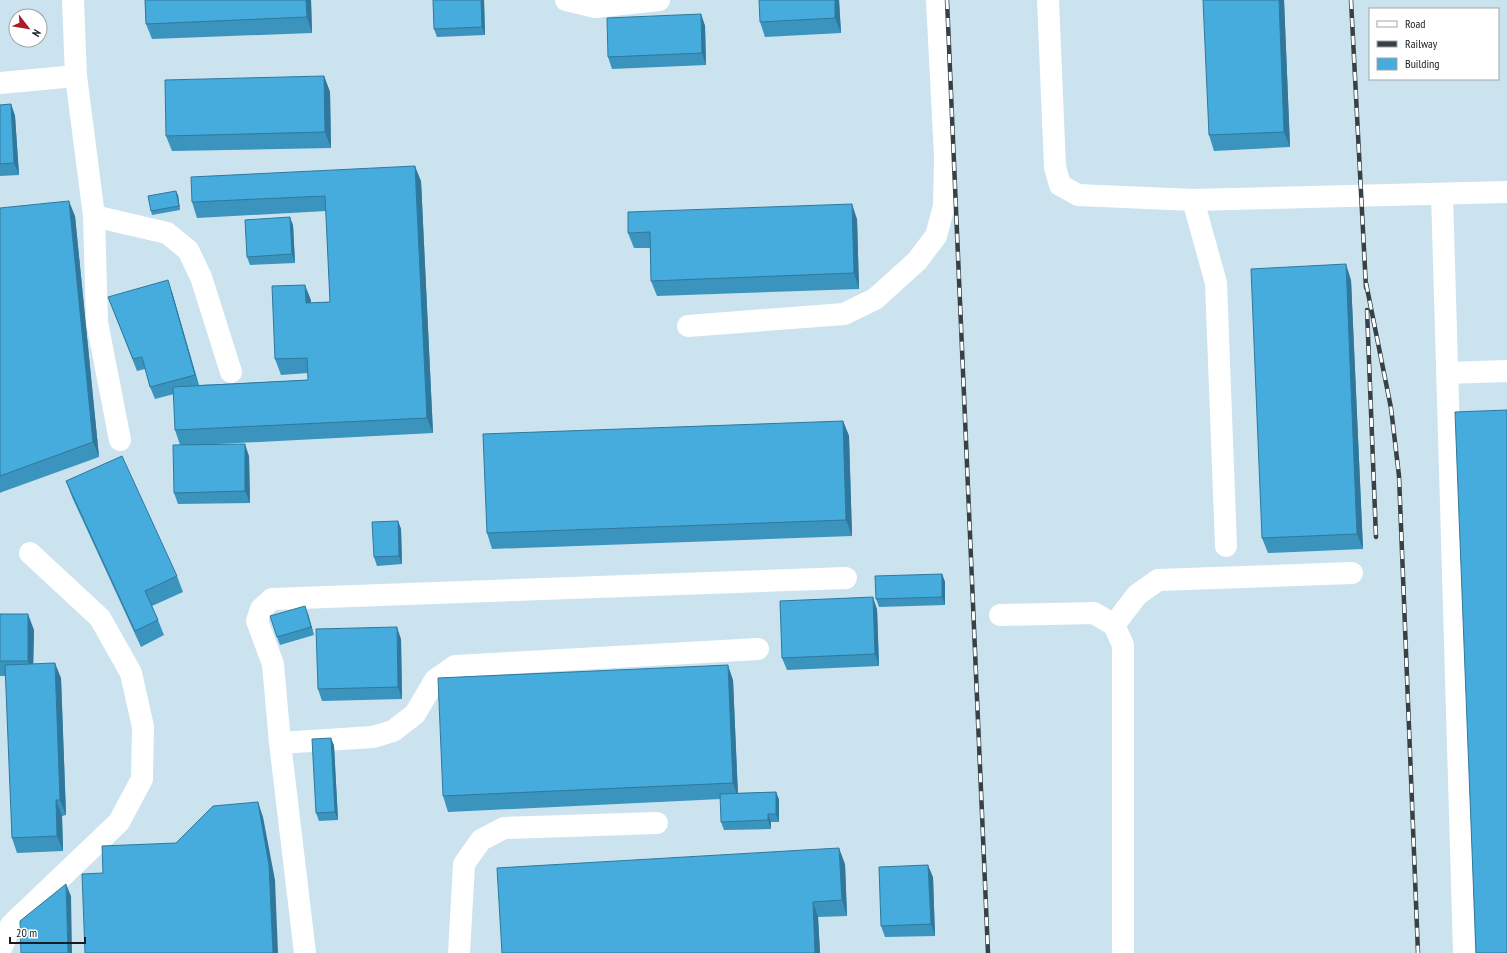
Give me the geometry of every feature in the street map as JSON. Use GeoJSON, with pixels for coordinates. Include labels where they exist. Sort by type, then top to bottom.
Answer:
{"type":"FeatureCollection","features":[{"type":"Feature","properties":{"kind":"lane"},"geometry":{"type":"LineString","coordinates":[[73,0],[76,76],[94,216],[97,322],[120,440]]}},
{"type":"Feature","properties":{"kind":"lane"},"geometry":{"type":"LineString","coordinates":[[566,0],[595,7],[659,0]]}},
{"type":"Feature","properties":{"kind":"lane"},"geometry":{"type":"LineString","coordinates":[[688,326],[844,314],[875,299],[917,261],[936,236],[944,206],[944,158],[937,0]]}},
{"type":"Feature","properties":{"kind":"lane"},"geometry":{"type":"LineString","coordinates":[[1048,0],[1055,167],[1060,185],[1078,195],[1193,200],[1507,192]]}},
{"type":"Feature","properties":{"kind":"lane"},"geometry":{"type":"LineString","coordinates":[[0,83],[76,76]]}},
{"type":"Feature","properties":{"kind":"lane"},"geometry":{"type":"LineString","coordinates":[[1442,194],[1464,953]]}},
{"type":"Feature","properties":{"kind":"lane"},"geometry":{"type":"LineString","coordinates":[[1193,200],[1216,283],[1226,546]]}},
{"type":"Feature","properties":{"kind":"lane"},"geometry":{"type":"LineString","coordinates":[[94,216],[167,233],[188,250],[201,277],[232,372]]}},
{"type":"Feature","properties":{"kind":"lane"},"geometry":{"type":"LineString","coordinates":[[1447,373],[1507,371]]}},
{"type":"Feature","properties":{"kind":"lane"},"geometry":{"type":"LineString","coordinates":[[0,951],[11,925],[119,822],[142,779],[143,727],[131,673],[100,618],[30,552]]}},
{"type":"Feature","properties":{"kind":"lane"},"geometry":{"type":"LineString","coordinates":[[1114,625],[1136,595],[1158,580],[1352,573]]}},
{"type":"Feature","properties":{"kind":"lane"},"geometry":{"type":"LineString","coordinates":[[305,953],[280,743],[273,664],[258,621],[261,609],[272,599],[846,578]]}},
{"type":"Feature","properties":{"kind":"lane"},"geometry":{"type":"LineString","coordinates":[[1000,616],[1094,613],[1114,625],[1123,645],[1123,953]]}},
{"type":"Feature","properties":{"kind":"lane"},"geometry":{"type":"LineString","coordinates":[[280,743],[372,737],[393,731],[415,714],[435,680],[455,666],[758,649]]}},
{"type":"Feature","properties":{"kind":"lane"},"geometry":{"type":"LineString","coordinates":[[459,953],[464,864],[481,840],[504,828],[656,823]]}},
{"type":"Feature","properties":{"kind":"building"},"geometry":{"type":"Polygon","coordinates":[[[145,0],[306,0],[307,17],[146,24],[145,0]]]}},
{"type":"Feature","properties":{"kind":"building"},"geometry":{"type":"Polygon","coordinates":[[[433,0],[481,0],[482,27],[434,29],[433,0]]]}},
{"type":"Feature","properties":{"kind":"building"},"geometry":{"type":"Polygon","coordinates":[[[759,0],[835,0],[835,18],[760,22],[759,0]]]}},
{"type":"Feature","properties":{"kind":"building"},"geometry":{"type":"Polygon","coordinates":[[[1203,0],[1279,0],[1284,132],[1209,135],[1203,0]]]}},
{"type":"Feature","properties":{"kind":"building"},"geometry":{"type":"Polygon","coordinates":[[[701,14],[702,53],[608,57],[607,18],[701,14]]]}},
{"type":"Feature","properties":{"kind":"building"},"geometry":{"type":"Polygon","coordinates":[[[324,76],[325,132],[166,136],[165,80],[324,76]]]}},
{"type":"Feature","properties":{"kind":"building"},"geometry":{"type":"Polygon","coordinates":[[[11,104],[14,163],[0,164],[0,105],[11,104]]]}},
{"type":"Feature","properties":{"kind":"building"},"geometry":{"type":"Polygon","coordinates":[[[415,166],[427,418],[175,430],[173,387],[308,380],[307,358],[275,359],[272,286],[305,285],[306,303],[330,302],[325,196],[192,202],[191,177],[415,166]]]}},
{"type":"Feature","properties":{"kind":"building"},"geometry":{"type":"Polygon","coordinates":[[[176,191],[179,206],[151,211],[148,196],[176,191]]]}},
{"type":"Feature","properties":{"kind":"building"},"geometry":{"type":"Polygon","coordinates":[[[69,201],[93,442],[0,476],[0,208],[69,201]]]}},
{"type":"Feature","properties":{"kind":"building"},"geometry":{"type":"Polygon","coordinates":[[[852,204],[854,273],[651,281],[650,232],[628,233],[628,212],[852,204]]]}},
{"type":"Feature","properties":{"kind":"building"},"geometry":{"type":"Polygon","coordinates":[[[290,217],[292,254],[247,257],[245,220],[290,217]]]}},
{"type":"Feature","properties":{"kind":"building"},"geometry":{"type":"Polygon","coordinates":[[[1346,264],[1357,534],[1262,538],[1251,269],[1346,264]]]}},
{"type":"Feature","properties":{"kind":"building"},"geometry":{"type":"Polygon","coordinates":[[[168,280],[195,375],[150,387],[142,357],[133,359],[108,297],[168,280]]]}},
{"type":"Feature","properties":{"kind":"building"},"geometry":{"type":"Polygon","coordinates":[[[1507,410],[1507,953],[1476,953],[1455,412],[1507,410]]]}},
{"type":"Feature","properties":{"kind":"building"},"geometry":{"type":"Polygon","coordinates":[[[843,421],[846,520],[487,533],[483,434],[843,421]]]}},
{"type":"Feature","properties":{"kind":"building"},"geometry":{"type":"Polygon","coordinates":[[[245,444],[245,491],[174,493],[173,445],[245,444]]]}},
{"type":"Feature","properties":{"kind":"building"},"geometry":{"type":"Polygon","coordinates":[[[122,456],[177,576],[145,591],[158,620],[135,631],[66,481],[122,456]]]}},
{"type":"Feature","properties":{"kind":"building"},"geometry":{"type":"Polygon","coordinates":[[[398,521],[399,556],[374,557],[372,522],[398,521]]]}},
{"type":"Feature","properties":{"kind":"building"},"geometry":{"type":"Polygon","coordinates":[[[942,574],[942,597],[876,599],[875,576],[942,574]]]}},
{"type":"Feature","properties":{"kind":"building"},"geometry":{"type":"Polygon","coordinates":[[[873,597],[875,654],[782,658],[780,601],[873,597]]]}},
{"type":"Feature","properties":{"kind":"building"},"geometry":{"type":"Polygon","coordinates":[[[305,606],[311,627],[277,637],[270,616],[305,606]]]}},
{"type":"Feature","properties":{"kind":"building"},"geometry":{"type":"Polygon","coordinates":[[[0,614],[28,614],[28,661],[0,661],[0,614]]]}},
{"type":"Feature","properties":{"kind":"building"},"geometry":{"type":"Polygon","coordinates":[[[397,627],[398,687],[318,689],[316,629],[397,627]]]}},
{"type":"Feature","properties":{"kind":"building"},"geometry":{"type":"Polygon","coordinates":[[[55,663],[60,800],[56,800],[57,836],[12,838],[5,665],[55,663]]]}},
{"type":"Feature","properties":{"kind":"building"},"geometry":{"type":"Polygon","coordinates":[[[728,665],[733,783],[443,796],[438,678],[728,665]]]}},
{"type":"Feature","properties":{"kind":"building"},"geometry":{"type":"Polygon","coordinates":[[[331,738],[335,812],[316,813],[312,739],[331,738]]]}},
{"type":"Feature","properties":{"kind":"building"},"geometry":{"type":"Polygon","coordinates":[[[776,792],[776,814],[768,814],[768,820],[721,822],[720,794],[776,792]]]}},
{"type":"Feature","properties":{"kind":"building"},"geometry":{"type":"Polygon","coordinates":[[[258,802],[269,865],[273,953],[85,953],[82,874],[103,873],[102,846],[176,843],[213,806],[258,802]]]}},
{"type":"Feature","properties":{"kind":"building"},"geometry":{"type":"Polygon","coordinates":[[[839,848],[842,900],[813,902],[815,953],[502,953],[497,868],[839,848]]]}},
{"type":"Feature","properties":{"kind":"building"},"geometry":{"type":"Polygon","coordinates":[[[928,865],[931,924],[881,926],[879,867],[928,865]]]}},
{"type":"Feature","properties":{"kind":"building"},"geometry":{"type":"Polygon","coordinates":[[[66,884],[68,953],[21,953],[20,921],[66,884]]]}},
{"type":"Feature","properties":{"kind":"railway"},"geometry":{"type":"LineString","coordinates":[[947,0],[988,953]]}},
{"type":"Feature","properties":{"kind":"railway"},"geometry":{"type":"LineString","coordinates":[[1351,0],[1366,288]]}},
{"type":"Feature","properties":{"kind":"railway"},"geometry":{"type":"LineString","coordinates":[[1366,283],[1391,408],[1399,476],[1418,953]]}},
{"type":"Feature","properties":{"kind":"railway"},"geometry":{"type":"LineString","coordinates":[[1367,310],[1376,537]]}}]}
